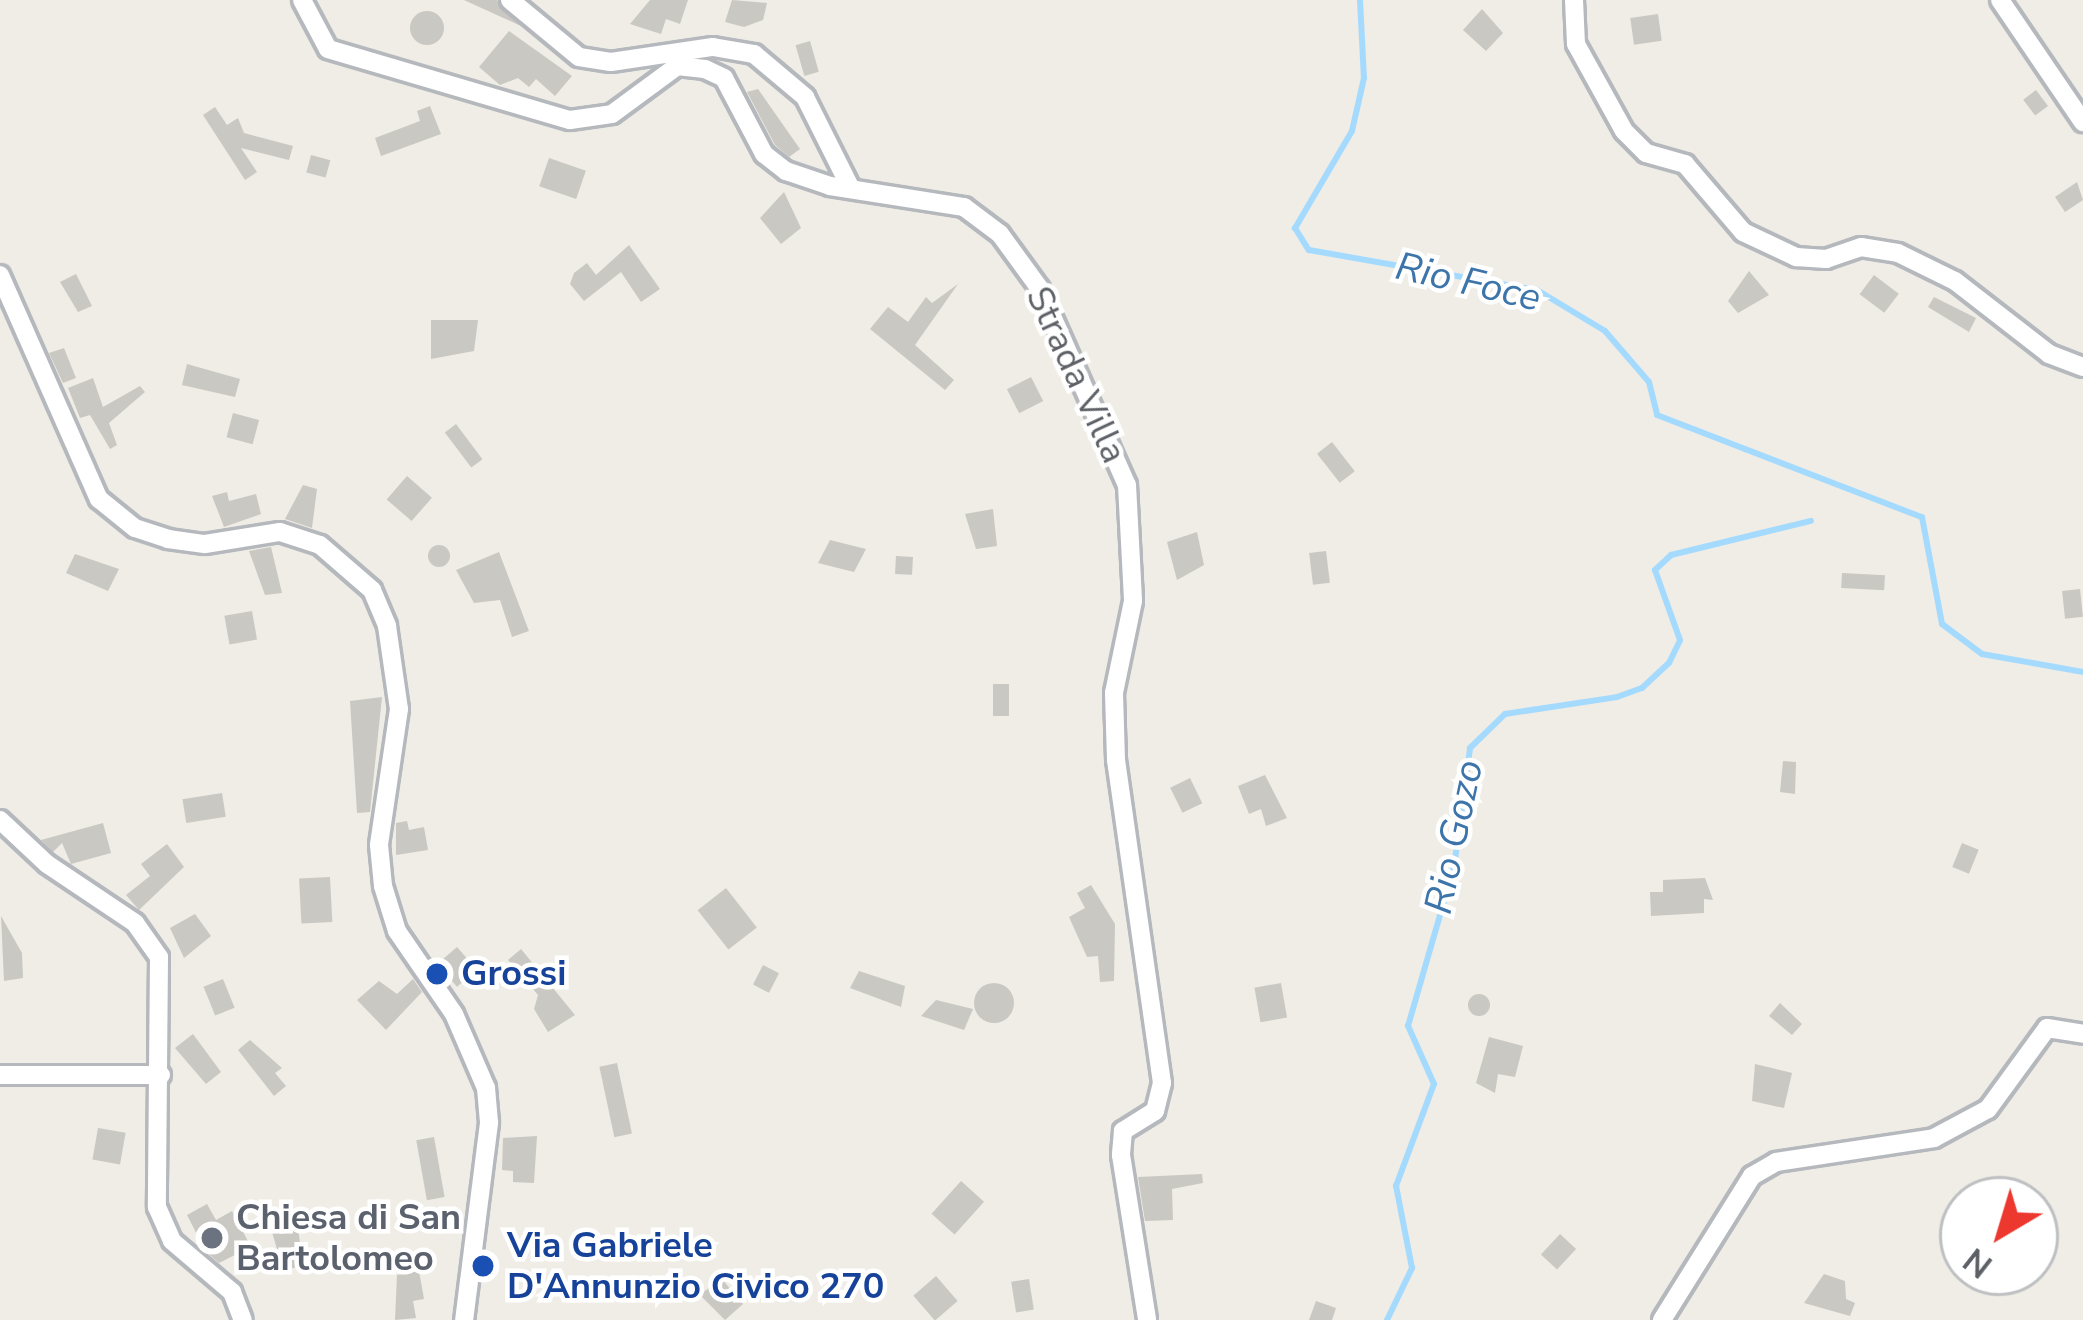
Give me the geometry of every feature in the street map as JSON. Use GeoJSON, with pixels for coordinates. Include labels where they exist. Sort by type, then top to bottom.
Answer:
{"type":"FeatureCollection","features":[{"type":"Feature","properties":{"kind":"street"},"geometry":{"type":"LineString","coordinates":[[302,0],[328,49],[570,120],[612,114],[683,59]]}},
{"type":"Feature","properties":{"kind":"street"},"geometry":{"type":"LineString","coordinates":[[510,0],[579,57],[611,62],[754,54],[779,70],[824,127],[850,187]]}},
{"type":"Feature","properties":{"kind":"street"},"geometry":{"type":"LineString","coordinates":[[1574,0],[1576,44],[1624,131],[1646,153],[1685,164],[1744,232],[1796,257],[1826,259],[1861,247],[1898,253],[1955,281],[2049,355],[2083,367]]}},
{"type":"Feature","properties":{"kind":"street"},"geometry":{"type":"LineString","coordinates":[[2000,0],[2083,122]]}},
{"type":"Feature","properties":{"kind":"street","name":"Strada Villa"},"geometry":{"type":"LineString","coordinates":[[683,59],[724,78],[764,154],[785,171],[964,207],[1000,234],[1040,289],[1127,485],[1133,601],[1114,693],[1116,760],[1162,1083],[1155,1112],[1123,1131],[1121,1154],[1147,1320]]}},
{"type":"Feature","properties":{"kind":"street"},"geometry":{"type":"LineString","coordinates":[[0,275],[99,500],[135,528],[168,539],[206,544],[280,532],[320,545],[373,590],[397,669],[399,709],[379,845],[383,886],[397,931],[454,1014],[486,1088],[489,1123],[464,1320]]}},
{"type":"Feature","properties":{"kind":"street"},"geometry":{"type":"LineString","coordinates":[[0,820],[62,876],[135,922],[159,957],[158,1207],[172,1241],[232,1292],[243,1320]]}},
{"type":"Feature","properties":{"kind":"street"},"geometry":{"type":"LineString","coordinates":[[1662,1320],[1753,1176],[1776,1162],[1934,1138],[1988,1109],[2047,1028],[2083,1034]]}},
{"type":"Feature","properties":{"kind":"street"},"geometry":{"type":"LineString","coordinates":[[0,1075],[161,1075]]}},
{"type":"Feature","properties":{"kind":"building"},"geometry":{"type":"Polygon","coordinates":[[[464,0],[497,0],[521,26],[464,0]]]}},
{"type":"Feature","properties":{"kind":"building"},"geometry":{"type":"Polygon","coordinates":[[[650,0],[688,0],[680,24],[666,19],[661,34],[630,24],[650,0]]]}},
{"type":"Feature","properties":{"kind":"building"},"geometry":{"type":"Polygon","coordinates":[[[732,0],[767,3],[763,20],[744,27],[725,22],[732,0]]]}},
{"type":"Feature","properties":{"kind":"building"},"geometry":{"type":"Polygon","coordinates":[[[1482,9],[1503,33],[1486,51],[1463,30],[1482,9]]]}},
{"type":"Feature","properties":{"kind":"building"},"geometry":{"type":"Polygon","coordinates":[[[427,11],[439,16],[444,28],[439,40],[427,45],[415,40],[410,28],[415,16],[427,11]]]}},
{"type":"Feature","properties":{"kind":"building"},"geometry":{"type":"Polygon","coordinates":[[[1658,14],[1662,41],[1634,45],[1630,18],[1658,14]]]}},
{"type":"Feature","properties":{"kind":"building"},"geometry":{"type":"Polygon","coordinates":[[[509,31],[572,76],[555,96],[536,79],[529,87],[518,78],[500,85],[479,67],[509,31]]]}},
{"type":"Feature","properties":{"kind":"building"},"geometry":{"type":"Polygon","coordinates":[[[810,41],[819,72],[804,76],[796,45],[810,41]]]}},
{"type":"Feature","properties":{"kind":"building"},"geometry":{"type":"Polygon","coordinates":[[[758,89],[800,149],[789,157],[775,145],[747,92],[758,89]]]}},
{"type":"Feature","properties":{"kind":"building"},"geometry":{"type":"Polygon","coordinates":[[[2036,90],[2048,106],[2035,116],[2023,100],[2036,90]]]}},
{"type":"Feature","properties":{"kind":"building"},"geometry":{"type":"Polygon","coordinates":[[[430,106],[441,134],[381,156],[375,138],[420,121],[417,111],[430,106]]]}},
{"type":"Feature","properties":{"kind":"building"},"geometry":{"type":"Polygon","coordinates":[[[215,107],[227,125],[238,118],[244,133],[293,146],[289,160],[241,148],[257,172],[245,180],[203,115],[215,107]]]}},
{"type":"Feature","properties":{"kind":"building"},"geometry":{"type":"Polygon","coordinates":[[[311,155],[330,160],[326,178],[306,172],[311,155]]]}},
{"type":"Feature","properties":{"kind":"building"},"geometry":{"type":"Polygon","coordinates":[[[549,158],[586,171],[576,199],[539,186],[549,158]]]}},
{"type":"Feature","properties":{"kind":"building"},"geometry":{"type":"Polygon","coordinates":[[[2077,182],[2083,200],[2065,212],[2055,197],[2077,182]]]}},
{"type":"Feature","properties":{"kind":"building"},"geometry":{"type":"Polygon","coordinates":[[[784,192],[801,228],[781,244],[760,218],[784,192]]]}},
{"type":"Feature","properties":{"kind":"building"},"geometry":{"type":"Polygon","coordinates":[[[629,245],[660,289],[641,302],[621,272],[584,301],[570,284],[574,273],[587,263],[596,275],[629,245]]]}},
{"type":"Feature","properties":{"kind":"building"},"geometry":{"type":"Polygon","coordinates":[[[1749,271],[1769,295],[1738,313],[1728,301],[1749,271]]]}},
{"type":"Feature","properties":{"kind":"building"},"geometry":{"type":"Polygon","coordinates":[[[76,274],[92,306],[78,312],[60,282],[76,274]]]}},
{"type":"Feature","properties":{"kind":"building"},"geometry":{"type":"Polygon","coordinates":[[[1874,275],[1899,294],[1884,313],[1860,294],[1874,275]]]}},
{"type":"Feature","properties":{"kind":"building"},"geometry":{"type":"Polygon","coordinates":[[[958,284],[915,345],[954,380],[945,390],[870,329],[888,307],[908,322],[926,297],[932,303],[958,284]]]}},
{"type":"Feature","properties":{"kind":"building"},"geometry":{"type":"Polygon","coordinates":[[[1934,297],[1976,318],[1969,332],[1928,307],[1934,297]]]}},
{"type":"Feature","properties":{"kind":"building"},"geometry":{"type":"Polygon","coordinates":[[[431,320],[478,320],[474,351],[431,359],[431,320]]]}},
{"type":"Feature","properties":{"kind":"building"},"geometry":{"type":"Polygon","coordinates":[[[64,348],[76,378],[63,383],[49,353],[64,348]]]}},
{"type":"Feature","properties":{"kind":"building"},"geometry":{"type":"Polygon","coordinates":[[[187,364],[240,379],[235,397],[182,385],[187,364]]]}},
{"type":"Feature","properties":{"kind":"building"},"geometry":{"type":"Polygon","coordinates":[[[1031,377],[1043,401],[1019,413],[1007,389],[1031,377]]]}},
{"type":"Feature","properties":{"kind":"building"},"geometry":{"type":"Polygon","coordinates":[[[93,378],[103,407],[140,386],[145,392],[109,423],[117,445],[110,449],[90,415],[80,418],[68,388],[93,378]]]}},
{"type":"Feature","properties":{"kind":"building"},"geometry":{"type":"Polygon","coordinates":[[[233,413],[259,420],[253,444],[227,437],[233,413]]]}},
{"type":"Feature","properties":{"kind":"building"},"geometry":{"type":"Polygon","coordinates":[[[456,424],[482,459],[471,468],[445,432],[456,424]]]}},
{"type":"Feature","properties":{"kind":"building"},"geometry":{"type":"Polygon","coordinates":[[[1332,442],[1355,471],[1340,483],[1317,454],[1332,442]]]}},
{"type":"Feature","properties":{"kind":"building"},"geometry":{"type":"Polygon","coordinates":[[[407,476],[432,498],[412,521],[387,499],[407,476]]]}},
{"type":"Feature","properties":{"kind":"building"},"geometry":{"type":"Polygon","coordinates":[[[303,485],[317,489],[312,528],[285,519],[303,485]]]}},
{"type":"Feature","properties":{"kind":"building"},"geometry":{"type":"Polygon","coordinates":[[[227,492],[229,501],[256,494],[261,514],[224,527],[212,496],[227,492]]]}},
{"type":"Feature","properties":{"kind":"building"},"geometry":{"type":"Polygon","coordinates":[[[993,509],[997,546],[976,549],[965,514],[993,509]]]}},
{"type":"Feature","properties":{"kind":"building"},"geometry":{"type":"Polygon","coordinates":[[[1197,532],[1204,565],[1177,580],[1167,542],[1197,532]]]}},
{"type":"Feature","properties":{"kind":"building"},"geometry":{"type":"Polygon","coordinates":[[[830,540],[866,549],[854,572],[818,563],[830,540]]]}},
{"type":"Feature","properties":{"kind":"building"},"geometry":{"type":"Polygon","coordinates":[[[439,545],[450,556],[439,567],[428,556],[439,545]]]}},
{"type":"Feature","properties":{"kind":"building"},"geometry":{"type":"Polygon","coordinates":[[[271,547],[282,593],[265,595],[249,551],[271,547]]]}},
{"type":"Feature","properties":{"kind":"building"},"geometry":{"type":"Polygon","coordinates":[[[1326,551],[1330,583],[1313,585],[1309,553],[1326,551]]]}},
{"type":"Feature","properties":{"kind":"building"},"geometry":{"type":"Polygon","coordinates":[[[499,552],[529,631],[512,637],[500,600],[474,603],[456,570],[499,552]]]}},
{"type":"Feature","properties":{"kind":"building"},"geometry":{"type":"Polygon","coordinates":[[[75,554],[119,569],[108,591],[66,573],[75,554]]]}},
{"type":"Feature","properties":{"kind":"building"},"geometry":{"type":"Polygon","coordinates":[[[896,556],[913,557],[912,575],[895,574],[896,556]]]}},
{"type":"Feature","properties":{"kind":"building"},"geometry":{"type":"Polygon","coordinates":[[[1842,573],[1885,575],[1884,590],[1841,588],[1842,573]]]}},
{"type":"Feature","properties":{"kind":"building"},"geometry":{"type":"Polygon","coordinates":[[[2080,589],[2083,617],[2065,619],[2062,591],[2080,589]]]}},
{"type":"Feature","properties":{"kind":"building"},"geometry":{"type":"Polygon","coordinates":[[[252,611],[257,640],[229,644],[224,616],[252,611]]]}},
{"type":"Feature","properties":{"kind":"building"},"geometry":{"type":"Polygon","coordinates":[[[993,684],[1009,684],[1009,716],[993,716],[993,684]]]}},
{"type":"Feature","properties":{"kind":"building"},"geometry":{"type":"Polygon","coordinates":[[[382,697],[370,812],[357,813],[350,701],[382,697]]]}},
{"type":"Feature","properties":{"kind":"building"},"geometry":{"type":"Polygon","coordinates":[[[1783,761],[1796,762],[1795,794],[1780,792],[1783,761]]]}},
{"type":"Feature","properties":{"kind":"building"},"geometry":{"type":"Polygon","coordinates":[[[1265,775],[1287,818],[1266,826],[1261,809],[1249,814],[1238,786],[1265,775]]]}},
{"type":"Feature","properties":{"kind":"building"},"geometry":{"type":"Polygon","coordinates":[[[1190,778],[1202,803],[1183,813],[1170,788],[1190,778]]]}},
{"type":"Feature","properties":{"kind":"building"},"geometry":{"type":"Polygon","coordinates":[[[222,793],[226,817],[186,823],[182,799],[222,793]]]}},
{"type":"Feature","properties":{"kind":"building"},"geometry":{"type":"Polygon","coordinates":[[[407,821],[409,830],[424,827],[428,850],[396,855],[396,823],[407,821]]]}},
{"type":"Feature","properties":{"kind":"building"},"geometry":{"type":"Polygon","coordinates":[[[103,823],[111,853],[71,864],[62,843],[53,852],[41,840],[103,823]]]}},
{"type":"Feature","properties":{"kind":"building"},"geometry":{"type":"Polygon","coordinates":[[[1962,843],[1979,850],[1969,874],[1952,867],[1962,843]]]}},
{"type":"Feature","properties":{"kind":"building"},"geometry":{"type":"Polygon","coordinates":[[[167,844],[184,867],[139,910],[126,895],[150,876],[141,864],[167,844]]]}},
{"type":"Feature","properties":{"kind":"building"},"geometry":{"type":"Polygon","coordinates":[[[330,877],[332,922],[301,924],[299,879],[330,877]]]}},
{"type":"Feature","properties":{"kind":"building"},"geometry":{"type":"Polygon","coordinates":[[[1705,878],[1713,900],[1704,899],[1704,913],[1651,916],[1650,892],[1663,892],[1663,880],[1705,878]]]}},
{"type":"Feature","properties":{"kind":"building"},"geometry":{"type":"Polygon","coordinates":[[[1091,885],[1115,924],[1114,981],[1100,982],[1098,956],[1087,957],[1069,917],[1085,908],[1077,893],[1091,885]]]}},
{"type":"Feature","properties":{"kind":"building"},"geometry":{"type":"Polygon","coordinates":[[[726,888],[757,927],[728,950],[698,910],[726,888]]]}},
{"type":"Feature","properties":{"kind":"building"},"geometry":{"type":"Polygon","coordinates":[[[195,914],[211,936],[184,958],[170,928],[195,914]]]}},
{"type":"Feature","properties":{"kind":"building"},"geometry":{"type":"Polygon","coordinates":[[[1,916],[22,953],[23,978],[4,981],[1,916]]]}},
{"type":"Feature","properties":{"kind":"building"},"geometry":{"type":"Polygon","coordinates":[[[457,947],[477,970],[457,987],[437,964],[457,947]]]}},
{"type":"Feature","properties":{"kind":"building"},"geometry":{"type":"Polygon","coordinates":[[[521,949],[575,1015],[548,1032],[534,1009],[538,995],[508,960],[521,949]]]}},
{"type":"Feature","properties":{"kind":"building"},"geometry":{"type":"Polygon","coordinates":[[[763,965],[779,973],[769,993],[753,985],[763,965]]]}},
{"type":"Feature","properties":{"kind":"building"},"geometry":{"type":"Polygon","coordinates":[[[859,971],[905,986],[901,1007],[850,988],[859,971]]]}},
{"type":"Feature","properties":{"kind":"building"},"geometry":{"type":"Polygon","coordinates":[[[223,979],[235,1008],[215,1016],[204,987],[223,979]]]}},
{"type":"Feature","properties":{"kind":"building"},"geometry":{"type":"Polygon","coordinates":[[[413,979],[422,992],[386,1030],[357,1000],[379,981],[397,994],[413,979]]]}},
{"type":"Feature","properties":{"kind":"building"},"geometry":{"type":"Polygon","coordinates":[[[994,983],[1008,989],[1014,1003],[1008,1017],[994,1023],[980,1017],[974,1003],[980,989],[994,983]]]}},
{"type":"Feature","properties":{"kind":"building"},"geometry":{"type":"Polygon","coordinates":[[[1281,983],[1287,1017],[1260,1022],[1254,988],[1281,983]]]}},
{"type":"Feature","properties":{"kind":"building"},"geometry":{"type":"Polygon","coordinates":[[[1479,994],[1490,1005],[1479,1016],[1468,1005],[1479,994]]]}},
{"type":"Feature","properties":{"kind":"building"},"geometry":{"type":"Polygon","coordinates":[[[936,1000],[973,1009],[964,1030],[921,1016],[936,1000]]]}},
{"type":"Feature","properties":{"kind":"building"},"geometry":{"type":"Polygon","coordinates":[[[1780,1003],[1802,1024],[1792,1035],[1769,1016],[1780,1003]]]}},
{"type":"Feature","properties":{"kind":"building"},"geometry":{"type":"Polygon","coordinates":[[[193,1034],[221,1072],[206,1084],[175,1048],[193,1034]]]}},
{"type":"Feature","properties":{"kind":"building"},"geometry":{"type":"Polygon","coordinates":[[[1489,1037],[1523,1046],[1515,1077],[1498,1074],[1495,1093],[1476,1083],[1489,1037]]]}},
{"type":"Feature","properties":{"kind":"building"},"geometry":{"type":"Polygon","coordinates":[[[250,1040],[282,1068],[275,1073],[286,1086],[274,1096],[238,1050],[250,1040]]]}},
{"type":"Feature","properties":{"kind":"building"},"geometry":{"type":"Polygon","coordinates":[[[617,1063],[632,1133],[614,1137],[599,1067],[617,1063]]]}},
{"type":"Feature","properties":{"kind":"building"},"geometry":{"type":"Polygon","coordinates":[[[1755,1064],[1792,1073],[1784,1108],[1752,1101],[1755,1064]]]}},
{"type":"Feature","properties":{"kind":"building"},"geometry":{"type":"Polygon","coordinates":[[[98,1128],[126,1133],[120,1164],[92,1160],[98,1128]]]}},
{"type":"Feature","properties":{"kind":"building"},"geometry":{"type":"Polygon","coordinates":[[[537,1136],[534,1183],[513,1182],[513,1171],[502,1170],[503,1138],[537,1136]]]}},
{"type":"Feature","properties":{"kind":"building"},"geometry":{"type":"Polygon","coordinates":[[[434,1137],[445,1197],[427,1200],[416,1140],[434,1137]]]}},
{"type":"Feature","properties":{"kind":"building"},"geometry":{"type":"Polygon","coordinates":[[[1202,1174],[1203,1183],[1172,1189],[1173,1220],[1145,1221],[1138,1177],[1202,1174]]]}},
{"type":"Feature","properties":{"kind":"building"},"geometry":{"type":"Polygon","coordinates":[[[961,1181],[984,1202],[955,1234],[932,1214],[961,1181]]]}},
{"type":"Feature","properties":{"kind":"building","name":"Chiesa di San Bartolomeo"},"geometry":{"type":"Polygon","coordinates":[[[207,1204],[216,1220],[232,1211],[251,1247],[219,1263],[206,1252],[187,1215],[207,1204]]]}},
{"type":"Feature","properties":{"kind":"building"},"geometry":{"type":"Polygon","coordinates":[[[297,1220],[303,1266],[283,1270],[270,1225],[297,1220]]]}},
{"type":"Feature","properties":{"kind":"building"},"geometry":{"type":"Polygon","coordinates":[[[1560,1234],[1576,1249],[1557,1269],[1541,1254],[1560,1234]]]}},
{"type":"Feature","properties":{"kind":"building"},"geometry":{"type":"Polygon","coordinates":[[[419,1271],[424,1299],[413,1301],[416,1318],[395,1320],[397,1275],[419,1271]]]}},
{"type":"Feature","properties":{"kind":"building"},"geometry":{"type":"Polygon","coordinates":[[[1824,1274],[1845,1281],[1846,1299],[1855,1303],[1850,1316],[1804,1303],[1824,1274]]]}},
{"type":"Feature","properties":{"kind":"building"},"geometry":{"type":"Polygon","coordinates":[[[936,1276],[958,1301],[934,1320],[913,1296],[936,1276]]]}},
{"type":"Feature","properties":{"kind":"building"},"geometry":{"type":"Polygon","coordinates":[[[721,1278],[743,1304],[725,1320],[700,1295],[721,1278]]]}},
{"type":"Feature","properties":{"kind":"building"},"geometry":{"type":"Polygon","coordinates":[[[1029,1279],[1034,1310],[1016,1312],[1011,1282],[1029,1279]]]}},
{"type":"Feature","properties":{"kind":"building"},"geometry":{"type":"Polygon","coordinates":[[[1316,1301],[1336,1308],[1332,1320],[1309,1320],[1316,1301]]]}},
{"type":"Feature","properties":{"kind":"waterway","name":"Rio Foce"},"geometry":{"type":"LineString","coordinates":[[1360,0],[1364,78],[1352,131],[1295,228],[1309,250],[1537,290],[1605,331],[1649,382],[1657,415],[1922,517],[1942,624],[1982,654],[2083,672]]}},
{"type":"Feature","properties":{"kind":"waterway","name":"Rio Gozo"},"geometry":{"type":"LineString","coordinates":[[1387,1320],[1412,1268],[1396,1186],[1434,1084],[1408,1026],[1454,867],[1470,748],[1505,714],[1617,697],[1642,688],[1669,663],[1680,640],[1655,570],[1671,555],[1811,521]]}},
{"type":"Feature","properties":{"kind":"place","name":"Grossi"},"geometry":{"type":"Point","coordinates":[437,974]}},
{"type":"Feature","properties":{"kind":"place","name":"Chiesa di San Bartolomeo"},"geometry":{"type":"Point","coordinates":[212,1238]}},
{"type":"Feature","properties":{"kind":"place","name":"Via Gabriele D'Annunzio Civico 270"},"geometry":{"type":"Point","coordinates":[483,1266]}}]}
